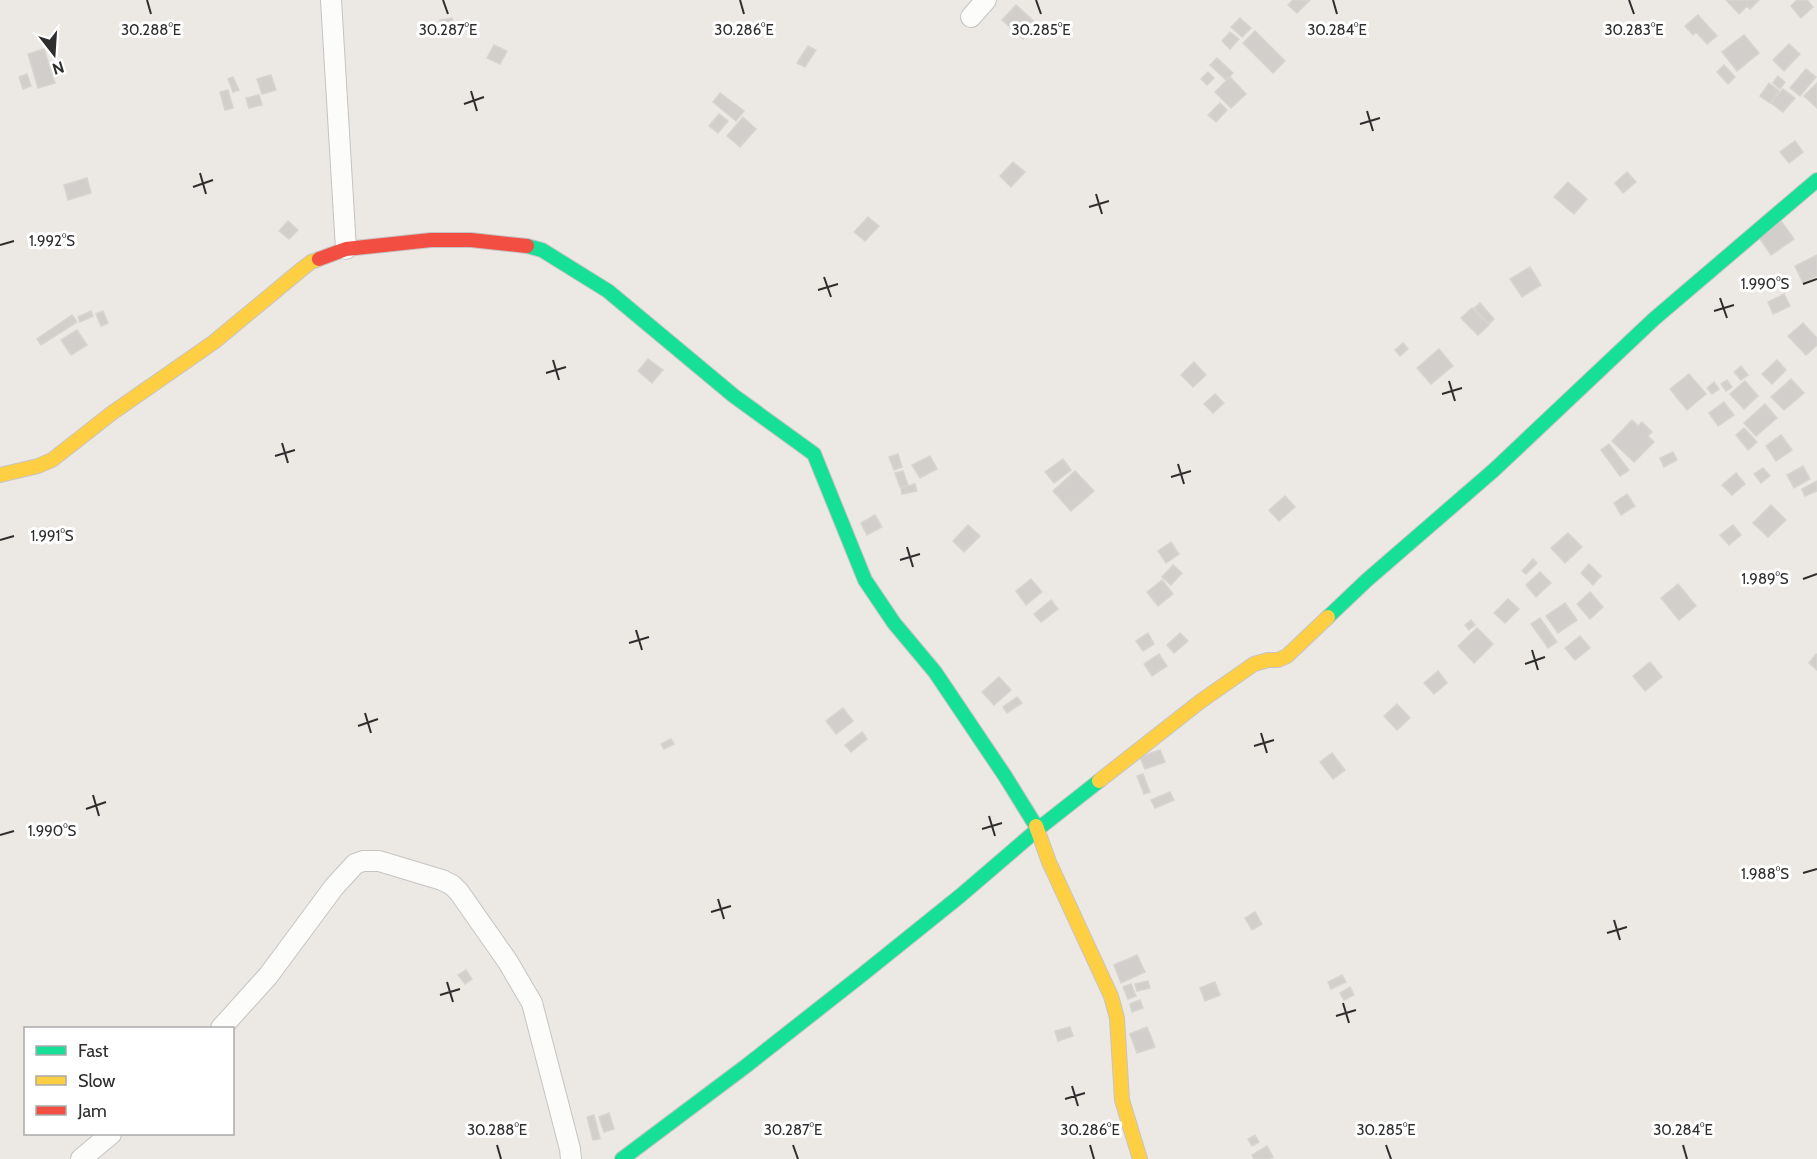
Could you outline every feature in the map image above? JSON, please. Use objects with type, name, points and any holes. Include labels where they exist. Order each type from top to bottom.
[{"type":"street","points":[[332,0],[346,249]]},
{"type":"street","points":[[971,17],[986,0]]},
{"type":"street","points":[[622,1159],[863,974],[960,896],[1038,829],[1201,700],[1254,664],[1287,656],[1367,580],[1494,470],[1654,319],[1817,180]]},
{"type":"street","points":[[0,476],[52,460],[112,414],[214,342],[311,262],[346,249],[431,240],[471,240],[528,246],[542,250],[608,291],[734,396],[809,449],[817,459],[839,520],[869,588],[894,623],[935,672],[1038,829],[1048,862],[1111,996],[1117,1018],[1122,1100],[1140,1159]]},
{"type":"street","points":[[223,1027],[268,976],[334,887],[355,864],[363,861],[379,861],[442,880],[459,892],[508,962],[529,997],[571,1159]]},
{"type":"street","points":[[81,1159],[110,1135]]},
{"type":"building","points":[[1293,0],[1310,0],[1297,13],[1288,5]]},
{"type":"building","points":[[1726,0],[1759,0],[1750,9],[1747,6],[1739,14]]},
{"type":"building","points":[[1797,0],[1807,0],[1813,7],[1801,18],[1791,6]]},
{"type":"building","points":[[1016,5],[1037,24],[1023,39],[1002,20]]},
{"type":"building","points":[[1698,15],[1717,36],[1707,44],[1696,32],[1693,35],[1685,26]]},
{"type":"building","points":[[452,18],[454,25],[442,28],[440,20]]},
{"type":"building","points":[[1240,18],[1251,28],[1242,37],[1231,27]]},
{"type":"building","points":[[1255,31],[1285,61],[1273,73],[1243,43]]},
{"type":"building","points":[[1230,32],[1239,39],[1230,49],[1222,41]]},
{"type":"building","points":[[1744,35],[1759,53],[1737,71],[1722,52]]},
{"type":"building","points":[[1789,44],[1800,54],[1784,71],[1773,60]]},
{"type":"building","points":[[494,45],[507,51],[500,64],[487,58]]},
{"type":"building","points":[[808,46],[816,50],[805,67],[797,63]]},
{"type":"building","points":[[44,49],[55,83],[38,88],[28,54]]},
{"type":"building","points":[[1217,58],[1233,73],[1226,80],[1210,65]]},
{"type":"building","points":[[1724,65],[1735,77],[1728,84],[1717,72]]},
{"type":"building","points":[[1806,69],[1816,77],[1800,96],[1790,88]]},
{"type":"building","points":[[1208,72],[1214,78],[1207,85],[1201,79]]},
{"type":"building","points":[[27,74],[31,86],[23,89],[19,77]]},
{"type":"building","points":[[271,75],[276,90],[262,94],[257,79]]},
{"type":"building","points":[[1778,76],[1785,82],[1780,89],[1773,83]]},
{"type":"building","points":[[233,77],[239,90],[233,92],[228,79]]},
{"type":"building","points":[[1230,77],[1246,94],[1231,108],[1215,92]]},
{"type":"building","points":[[1769,83],[1779,91],[1770,103],[1760,96]]},
{"type":"building","points":[[1817,83],[1817,108],[1804,96]]},
{"type":"building","points":[[1783,89],[1795,98],[1783,112],[1771,103]]},
{"type":"building","points":[[228,90],[233,108],[225,110],[220,92]]},
{"type":"building","points":[[720,93],[744,111],[736,121],[713,102]]},
{"type":"building","points":[[259,95],[262,105],[249,108],[246,98]]},
{"type":"building","points":[[1220,103],[1227,110],[1216,122],[1208,115]]},
{"type":"building","points":[[719,114],[728,121],[718,133],[709,126]]},
{"type":"building","points":[[743,117],[756,129],[740,147],[727,136]]},
{"type":"building","points":[[1795,141],[1803,152],[1789,163],[1780,152]]},
{"type":"building","points":[[1013,162],[1025,172],[1011,187],[1000,176]]},
{"type":"building","points":[[1627,172],[1636,182],[1623,193],[1615,183]]},
{"type":"building","points":[[87,178],[91,193],[68,200],[64,185]]},
{"type":"building","points":[[1568,182],[1587,199],[1574,214],[1554,197]]},
{"type":"building","points":[[868,217],[879,226],[865,241],[854,232]]},
{"type":"building","points":[[288,221],[298,230],[289,239],[279,231]]},
{"type":"building","points":[[1781,221],[1794,239],[1771,255],[1758,236]]},
{"type":"building","points":[[1817,255],[1817,276],[1803,283],[1795,266]]},
{"type":"building","points":[[1530,267],[1541,285],[1522,297],[1510,279]]},
{"type":"building","points":[[1784,294],[1790,306],[1773,314],[1768,302]]},
{"type":"building","points":[[1480,303],[1494,319],[1489,324],[1474,308]]},
{"type":"building","points":[[1472,308],[1489,325],[1478,335],[1461,318]]},
{"type":"building","points":[[91,311],[93,316],[80,322],[78,317]]},
{"type":"building","points":[[103,311],[108,323],[101,326],[96,314]]},
{"type":"building","points":[[72,315],[77,322],[41,345],[37,339]]},
{"type":"building","points":[[1803,323],[1817,338],[1817,345],[1806,355],[1788,336]]},
{"type":"building","points":[[77,330],[87,345],[71,355],[61,340]]},
{"type":"building","points":[[1403,343],[1408,349],[1400,356],[1395,350]]},
{"type":"building","points":[[1439,349],[1453,366],[1431,384],[1417,368]]},
{"type":"building","points":[[648,359],[663,370],[652,383],[638,371]]},
{"type":"building","points":[[1777,360],[1786,370],[1772,384],[1762,374]]},
{"type":"building","points":[[1194,362],[1206,375],[1193,387],[1181,375]]},
{"type":"building","points":[[1741,366],[1748,375],[1741,380],[1734,372]]},
{"type":"building","points":[[1689,374],[1706,394],[1687,410],[1670,389]]},
{"type":"building","points":[[1791,379],[1804,393],[1784,410],[1771,397]]},
{"type":"building","points":[[1727,380],[1732,387],[1726,391],[1721,384]]},
{"type":"building","points":[[1745,381],[1758,396],[1744,409],[1730,394]]},
{"type":"building","points":[[1714,382],[1719,389],[1712,394],[1707,388]]},
{"type":"building","points":[[1215,394],[1224,403],[1213,413],[1204,404]]},
{"type":"building","points":[[1724,402],[1734,415],[1718,426],[1709,413]]},
{"type":"building","points":[[1765,404],[1777,418],[1756,436],[1744,423]]},
{"type":"building","points":[[1632,420],[1638,426],[1642,422],[1652,432],[1648,436],[1654,442],[1634,462],[1612,441]]},
{"type":"building","points":[[1744,428],[1757,442],[1748,450],[1736,435]]},
{"type":"building","points":[[1781,435],[1792,450],[1776,461],[1766,446]]},
{"type":"building","points":[[1609,444],[1629,470],[1620,476],[1601,450]]},
{"type":"building","points":[[1673,452],[1677,460],[1664,467],[1660,458]]},
{"type":"building","points":[[898,454],[902,467],[894,470],[889,457]]},
{"type":"building","points":[[930,456],[937,469],[920,478],[912,465]]},
{"type":"building","points":[[1063,459],[1071,470],[1054,483],[1045,472]]},
{"type":"building","points":[[1803,466],[1810,479],[1794,488],[1787,475]]},
{"type":"building","points":[[1763,468],[1770,476],[1761,483],[1754,474]]},
{"type":"building","points":[[903,471],[908,485],[900,487],[895,473]]},
{"type":"building","points":[[1075,471],[1094,491],[1071,511],[1053,491]]},
{"type":"building","points":[[1736,473],[1745,484],[1732,495],[1722,485]]},
{"type":"building","points":[[1817,481],[1817,491],[1805,496],[1802,489]]},
{"type":"building","points":[[915,484],[917,491],[902,494],[901,488]]},
{"type":"building","points":[[1627,494],[1635,506],[1621,515],[1614,503]]},
{"type":"building","points":[[1285,496],[1295,507],[1279,521],[1269,510]]},
{"type":"building","points":[[1771,505],[1786,520],[1768,537],[1753,523]]},
{"type":"building","points":[[875,515],[882,527],[867,535],[861,523]]},
{"type":"building","points":[[968,525],[980,536],[964,552],[953,541]]},
{"type":"building","points":[[1733,525],[1741,535],[1729,545],[1720,535]]},
{"type":"building","points":[[1568,533],[1582,547],[1565,563],[1551,548]]},
{"type":"building","points":[[1171,542],[1179,554],[1166,563],[1158,551]]},
{"type":"building","points":[[1533,559],[1537,563],[1526,574],[1522,571]]},
{"type":"building","points":[[1589,564],[1601,576],[1593,585],[1581,573]]},
{"type":"building","points":[[1173,565],[1182,573],[1171,585],[1162,577]]},
{"type":"building","points":[[1540,572],[1551,583],[1536,597],[1526,585]]},
{"type":"building","points":[[1031,579],[1042,592],[1026,605],[1016,591]]},
{"type":"building","points":[[1162,580],[1173,594],[1158,606],[1147,592]]},
{"type":"building","points":[[1678,584],[1696,606],[1679,620],[1661,598]]},
{"type":"building","points":[[1590,592],[1603,607],[1590,619],[1577,604]]},
{"type":"building","points":[[1508,599],[1519,609],[1505,623],[1494,613]]},
{"type":"building","points":[[1051,600],[1058,609],[1041,622],[1034,614]]},
{"type":"building","points":[[1565,603],[1577,620],[1558,633],[1546,616]]},
{"type":"building","points":[[1540,618],[1557,642],[1548,648],[1531,624]]},
{"type":"building","points":[[1471,620],[1475,625],[1469,630],[1465,625]]},
{"type":"building","points":[[1477,628],[1493,644],[1474,663],[1458,646]]},
{"type":"building","points":[[1148,633],[1154,644],[1143,651],[1136,641]]},
{"type":"building","points":[[1180,633],[1188,641],[1174,653],[1167,645]]},
{"type":"building","points":[[1580,636],[1590,648],[1575,660],[1565,648]]},
{"type":"building","points":[[1159,654],[1167,666],[1152,676],[1144,664]]},
{"type":"building","points":[[1817,655],[1817,670],[1809,663]]},
{"type":"building","points":[[1650,662],[1662,677],[1645,691],[1633,676]]},
{"type":"building","points":[[1438,671],[1447,683],[1434,694],[1424,683]]},
{"type":"building","points":[[999,677],[1011,690],[994,705],[982,692]]},
{"type":"building","points":[[1017,697],[1022,703],[1007,713],[1003,707]]},
{"type":"building","points":[[1397,704],[1410,718],[1397,730],[1384,716]]},
{"type":"building","points":[[843,708],[853,721],[836,734],[826,721]]},
{"type":"building","points":[[862,732],[867,739],[851,752],[845,745]]},
{"type":"building","points":[[671,739],[674,744],[664,749],[661,744]]},
{"type":"building","points":[[1160,750],[1165,762],[1145,769],[1140,757]]},
{"type":"building","points":[[1332,753],[1345,770],[1333,779],[1320,762]]},
{"type":"building","points":[[1143,774],[1150,792],[1144,794],[1137,776]]},
{"type":"building","points":[[1170,792],[1174,800],[1155,808],[1151,800]]},
{"type":"building","points":[[1255,912],[1262,924],[1252,930],[1245,918]]},
{"type":"building","points":[[1137,955],[1145,972],[1121,983],[1114,965]]},
{"type":"building","points":[[466,970],[472,979],[465,984],[458,975]]},
{"type":"building","points":[[1342,975],[1346,982],[1331,989],[1328,982]]},
{"type":"building","points":[[1148,981],[1150,988],[1137,991],[1135,984]]},
{"type":"building","points":[[1215,982],[1220,995],[1205,1001],[1200,988]]},
{"type":"building","points":[[1131,984],[1136,996],[1128,999],[1123,987]]},
{"type":"building","points":[[1350,987],[1354,995],[1344,1000],[1340,993]]},
{"type":"building","points":[[1140,1000],[1143,1008],[1132,1012],[1130,1004]]},
{"type":"building","points":[[1070,1027],[1073,1036],[1058,1041],[1055,1031]]},
{"type":"building","points":[[1147,1027],[1155,1047],[1137,1053],[1130,1034]]},
{"type":"building","points":[[609,1113],[614,1129],[604,1132],[599,1117]]},
{"type":"building","points":[[594,1115],[600,1139],[593,1140],[587,1117]]},
{"type":"building","points":[[1255,1135],[1259,1142],[1252,1146],[1248,1139]]},
{"type":"building","points":[[1267,1146],[1273,1157],[1254,1159],[1252,1155]]},
{"type":"traffic: fast","points":[[1328,617],[1367,580],[1494,470],[1654,319],[1817,180]]},
{"type":"traffic: fast","points":[[527,246],[542,250],[608,291],[734,396],[814,454],[865,580],[894,623],[935,672],[1036,826]]},
{"type":"traffic: fast","points":[[622,1159],[863,974],[1099,781]]},
{"type":"traffic: slow","points":[[0,475],[38,466],[52,460],[112,413],[214,342],[302,269],[319,259]]},
{"type":"traffic: slow","points":[[1099,781],[1201,701],[1254,664],[1287,656],[1328,617]]},
{"type":"traffic: slow","points":[[1036,826],[1049,862],[1111,996],[1117,1018],[1122,1100],[1140,1159]]},
{"type":"traffic: jam","points":[[319,259],[346,249],[431,240],[471,240],[527,246]]}]
